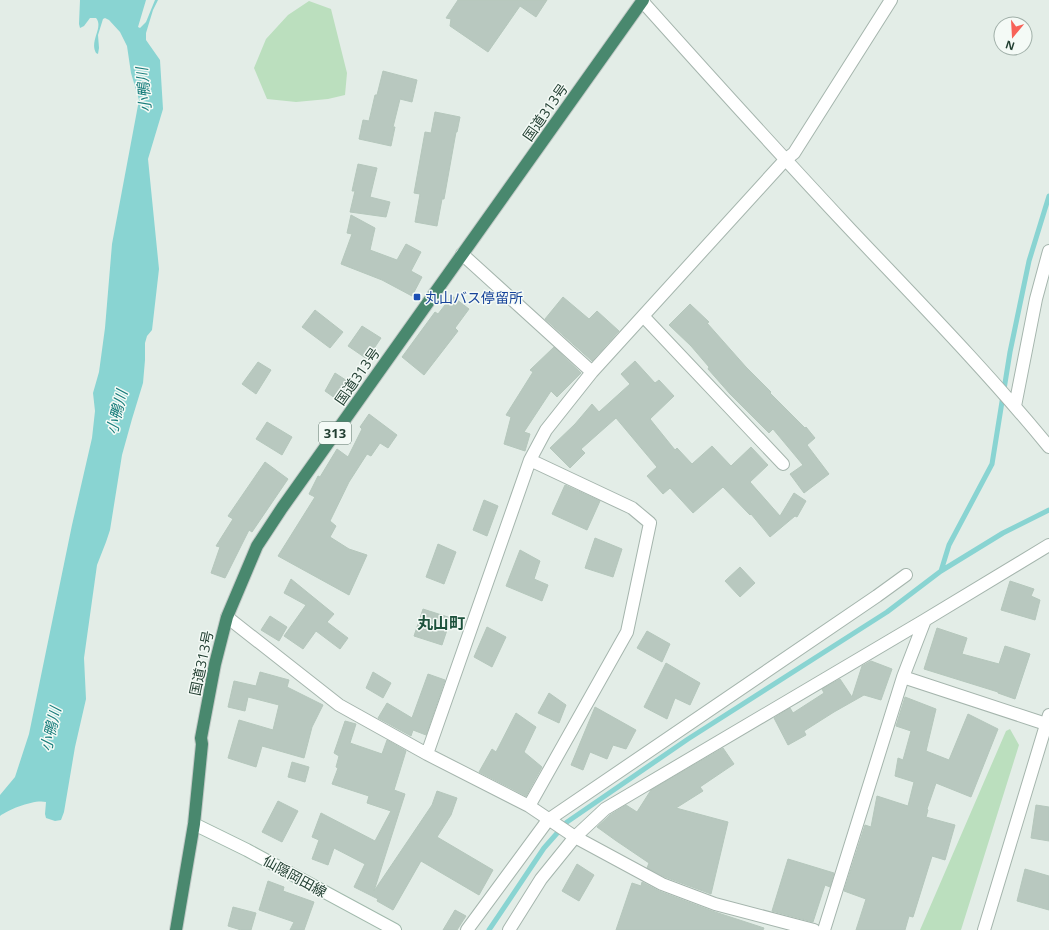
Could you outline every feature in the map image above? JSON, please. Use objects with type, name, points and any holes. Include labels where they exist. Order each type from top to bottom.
[{"type":"highway","name":"国道313号","points":[[176,930],[194,824],[202,744],[201,738],[214,664],[227,617],[257,546],[282,508],[642,1]]},
{"type":"street","points":[[427,754],[530,460],[546,430],[592,372],[794,153],[891,0]]},
{"type":"street","points":[[642,1],[786,160],[982,369],[1012,402],[1049,448]]},
{"type":"street","points":[[1012,402],[1036,299],[1049,251]]},
{"type":"street","points":[[462,254],[592,372]]},
{"type":"street","points":[[643,316],[783,464]]},
{"type":"street","points":[[529,806],[627,632],[650,523],[632,508],[530,460]]},
{"type":"street","points":[[509,930],[541,879],[575,837],[605,809],[1049,545]]},
{"type":"street","points":[[467,930],[548,820],[871,601],[906,575]]},
{"type":"street","points":[[227,617],[339,705],[427,754],[529,806],[575,837],[662,884],[715,904],[814,930]]},
{"type":"street","points":[[824,930],[903,677],[925,620]]},
{"type":"street","points":[[903,677],[1048,720],[984,930]]},
{"type":"street","name":"仙隠岡田線","points":[[194,824],[247,850],[395,930]]},
{"type":"green space","points":[[309,1],[331,9],[347,73],[345,95],[328,99],[296,102],[267,99],[254,68],[266,39],[288,15]]},
{"type":"green space","points":[[1010,729],[1019,745],[961,930],[920,930],[1006,731]]},
{"type":"water","name":"小鴨川","points":[[80,0],[146,0],[138,27],[140,28],[146,22],[155,0],[158,0],[153,10],[146,33],[146,40],[160,60],[163,109],[148,159],[159,269],[152,330],[147,336],[145,343],[143,383],[122,455],[110,530],[97,565],[84,658],[86,699],[75,747],[64,812],[61,820],[55,821],[46,818],[46,802],[41,801],[22,805],[9,810],[0,816],[0,795],[15,777],[29,734],[72,525],[92,438],[95,411],[93,393],[99,372],[105,328],[112,244],[139,100],[131,73],[127,46],[120,32],[109,20],[105,18],[103,19],[98,35],[98,54],[96,53],[94,44],[98,30],[98,22],[96,18],[90,18],[84,26],[80,28]]},
{"type":"building","points":[[458,0],[547,0],[536,17],[520,6],[488,52],[450,26],[451,19],[446,18]]},
{"type":"building","points":[[383,71],[417,80],[412,102],[400,99],[393,127],[395,127],[391,146],[359,139],[363,120],[369,121],[375,95],[377,95]]},
{"type":"building","points":[[435,112],[460,117],[444,199],[442,199],[437,226],[415,222],[420,194],[414,193],[425,132],[431,133]]},
{"type":"building","points":[[358,164],[377,168],[370,197],[390,202],[386,217],[350,212],[355,191],[352,191]]},
{"type":"building","points":[[351,215],[375,228],[370,250],[397,260],[406,244],[421,252],[411,271],[422,277],[412,296],[382,280],[341,264],[352,234],[347,233]]},
{"type":"building","points":[[452,296],[469,309],[455,328],[458,331],[424,375],[402,357],[435,312],[438,314]]},
{"type":"building","points":[[563,297],[589,319],[597,311],[619,331],[592,361],[545,319]]},
{"type":"building","points":[[690,304],[709,322],[707,323],[746,367],[771,392],[770,393],[805,428],[806,427],[815,438],[807,445],[829,474],[804,493],[790,474],[803,465],[773,429],[769,433],[730,394],[708,369],[709,367],[691,346],[669,325]]},
{"type":"building","points":[[315,310],[343,332],[330,348],[302,327]]},
{"type":"building","points":[[362,326],[381,338],[367,359],[348,346]]},
{"type":"building","points":[[554,347],[581,373],[557,397],[551,391],[524,432],[530,434],[525,451],[504,444],[511,417],[506,415],[533,372],[530,370]]},
{"type":"building","points":[[635,361],[655,383],[659,380],[674,396],[650,419],[675,450],[677,448],[692,464],[712,446],[731,466],[751,447],[768,465],[750,482],[780,516],[794,493],[806,501],[797,517],[795,516],[770,537],[751,514],[750,515],[723,487],[693,513],[670,488],[663,494],[647,476],[657,467],[616,418],[581,449],[585,453],[570,468],[550,448],[575,424],[592,404],[599,412],[630,384],[621,374]]},
{"type":"building","points":[[258,362],[271,370],[256,394],[242,384]]},
{"type":"building","points":[[335,373],[355,386],[342,403],[325,391]]},
{"type":"building","points":[[369,414],[397,435],[388,448],[380,443],[371,456],[367,454],[349,482],[330,521],[336,526],[330,537],[349,549],[367,555],[349,595],[278,556],[315,497],[309,494],[318,476],[320,477],[337,449],[348,457],[362,429],[360,427]]},
{"type":"building","points":[[267,422],[292,437],[282,455],[256,439]]},
{"type":"building","points":[[265,462],[288,479],[252,532],[249,530],[225,578],[211,573],[220,547],[216,546],[233,519],[228,516]]},
{"type":"building","points":[[565,485],[600,501],[587,530],[552,514]]},
{"type":"building","points":[[484,500],[498,506],[487,536],[473,530]]},
{"type":"building","points":[[595,538],[622,549],[613,577],[585,568]]},
{"type":"building","points":[[438,544],[456,552],[444,584],[426,577]]},
{"type":"building","points":[[520,550],[540,561],[534,579],[548,585],[542,601],[506,586]]},
{"type":"building","points":[[740,567],[755,583],[740,597],[725,581]]},
{"type":"building","points":[[291,579],[334,614],[327,622],[348,638],[340,649],[316,631],[303,649],[284,636],[306,605],[284,593]]},
{"type":"building","points":[[1010,581],[1034,589],[1031,596],[1040,600],[1035,620],[1001,610]]},
{"type":"building","points":[[423,609],[451,618],[442,645],[414,636]]},
{"type":"building","points":[[270,616],[287,627],[279,641],[261,630]]},
{"type":"building","points":[[487,627],[506,637],[492,667],[474,657]]},
{"type":"building","points":[[937,628],[967,638],[962,654],[999,664],[1005,646],[1030,654],[1015,699],[998,692],[924,669]]},
{"type":"building","points":[[647,631],[670,644],[662,662],[637,648]]},
{"type":"building","points":[[871,661],[892,669],[881,700],[864,695],[804,731],[806,735],[788,745],[774,718],[790,708],[793,713],[824,693],[822,689],[840,679],[852,697],[862,666]]},
{"type":"building","points":[[666,663],[700,683],[690,705],[675,698],[667,719],[644,707]]},
{"type":"building","points":[[260,672],[289,680],[287,687],[323,705],[312,727],[304,758],[262,746],[256,767],[228,758],[239,720],[273,730],[279,705],[248,697],[245,711],[228,707],[234,681],[256,686]]},
{"type":"building","points":[[373,672],[391,683],[383,698],[366,688]]},
{"type":"building","points":[[428,674],[445,680],[426,735],[413,730],[411,736],[378,718],[387,703],[412,718]]},
{"type":"building","points":[[549,693],[566,705],[559,723],[538,713]]},
{"type":"building","points":[[905,697],[936,709],[926,751],[949,760],[968,714],[998,729],[971,797],[936,783],[927,809],[926,817],[955,825],[945,860],[932,856],[913,917],[909,916],[905,930],[856,930],[866,899],[844,891],[865,825],[871,827],[877,796],[908,806],[914,782],[895,776],[898,758],[903,760],[911,731],[896,726]]},
{"type":"building","points":[[595,707],[636,730],[626,749],[613,745],[607,759],[590,752],[583,770],[571,765]]},
{"type":"building","points":[[516,713],[536,727],[524,752],[542,767],[526,796],[479,772],[492,749],[496,752]]},
{"type":"building","points":[[345,721],[356,724],[350,743],[382,754],[387,740],[406,751],[394,790],[405,794],[374,891],[432,805],[437,791],[457,798],[451,815],[437,837],[493,870],[479,895],[421,861],[393,910],[377,901],[378,899],[354,887],[365,864],[334,848],[328,865],[312,859],[319,840],[312,837],[321,813],[375,841],[391,811],[367,803],[369,796],[332,784],[338,768],[336,767],[339,756],[334,753]]},
{"type":"building","points":[[723,748],[734,764],[700,787],[703,791],[676,808],[728,822],[711,894],[665,877],[647,868],[649,863],[597,827],[610,815],[626,805],[637,812],[651,790]]},
{"type":"building","points":[[292,762],[309,767],[305,782],[288,777]]},
{"type":"building","points":[[278,801],[298,811],[282,842],[262,832]]},
{"type":"building","points":[[1036,805],[1049,807],[1049,841],[1031,838]]},
{"type":"building","points":[[788,859],[834,873],[830,887],[825,885],[813,922],[772,911]]},
{"type":"building","points":[[577,864],[594,875],[579,901],[562,891]]},
{"type":"building","points":[[1025,869],[1049,876],[1049,910],[1017,901]]},
{"type":"building","points":[[268,881],[284,887],[283,891],[314,902],[304,930],[290,930],[294,922],[259,910]]},
{"type":"building","points":[[642,882],[659,891],[712,911],[764,928],[763,930],[616,930],[632,883],[641,886]]},
{"type":"building","points":[[233,907],[256,913],[251,930],[241,930],[228,926]]},
{"type":"building","points":[[455,910],[466,916],[457,930],[443,930]]},
{"type":"waterway","points":[[941,571],[949,545],[992,464],[1010,352],[1029,261],[1049,196]]},
{"type":"waterway","points":[[489,930],[544,848],[567,822],[688,739],[887,612],[941,571],[1003,533],[1049,510]]},
{"type":"place","name":"丸山バス停留所","points":[[417,297]]},
{"type":"district","name":"丸山町","points":[[441,623]]}]
